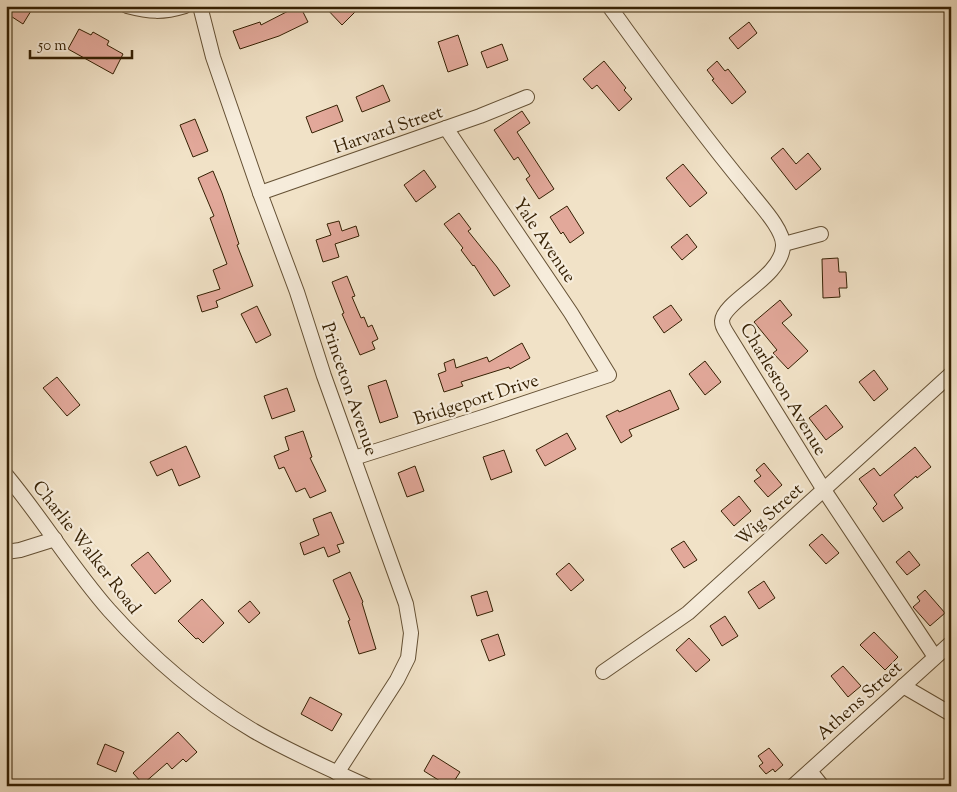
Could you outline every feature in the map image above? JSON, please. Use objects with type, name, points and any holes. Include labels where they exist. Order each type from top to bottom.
[{"type":"street","points":[[128,6],[149,12],[174,10],[185,6]]},
{"type":"street","name":"Princeton Avenue","points":[[200,6],[213,57],[406,604],[411,633],[408,658],[397,680],[337,773]]},
{"type":"street","points":[[609,6],[706,139],[765,211],[780,233],[784,244],[821,234]]},
{"type":"street","name":"Harvard Street","points":[[260,193],[480,116],[527,97]]},
{"type":"street","name":"Yale Avenue","points":[[446,128],[571,313],[609,375]]},
{"type":"street","name":"Charleston Avenue","points":[[784,244],[782,254],[768,274],[725,312],[722,322],[726,332],[824,490],[935,656]]},
{"type":"street","name":"Wig Street","points":[[603,672],[688,612],[951,374]]},
{"type":"street","name":"Bridgeport Drive","points":[[354,458],[609,375]]},
{"type":"street","name":"Charlie Walker Road","points":[[6,474],[109,610],[151,653],[187,684],[255,732],[366,786]]},
{"type":"street","points":[[6,552],[20,550],[55,539]]},
{"type":"street","name":"Athens Street","points":[[794,786],[951,643]]},
{"type":"street","points":[[903,686],[951,714]]},
{"type":"street","points":[[810,771],[822,786]]},
{"type":"building","points":[[6,6],[34,6],[23,24],[6,13]]},
{"type":"building","points":[[300,6],[308,22],[279,36],[240,49],[233,31],[260,22],[261,25]]},
{"type":"building","points":[[324,6],[361,6],[342,25]]},
{"type":"building","points":[[749,22],[757,33],[738,49],[729,38]]},
{"type":"building","points":[[79,29],[91,35],[93,32],[109,41],[107,45],[123,54],[113,74],[68,49]]},
{"type":"building","points":[[458,35],[468,65],[448,72],[438,42]]},
{"type":"building","points":[[502,44],[508,60],[487,68],[481,52]]},
{"type":"building","points":[[604,61],[626,88],[624,90],[632,99],[619,111],[597,85],[592,89],[583,79]]},
{"type":"building","points":[[717,61],[725,71],[728,69],[746,92],[732,104],[712,80],[714,79],[707,70]]},
{"type":"building","points":[[383,85],[390,101],[362,112],[356,97]]},
{"type":"building","points":[[337,105],[343,121],[312,133],[306,117]]},
{"type":"building","points":[[522,111],[530,123],[517,132],[554,189],[539,199],[526,179],[530,176],[518,157],[514,160],[494,130]]},
{"type":"building","points":[[195,119],[208,151],[193,157],[180,125]]},
{"type":"building","points":[[783,148],[796,164],[808,153],[821,169],[796,190],[771,158]]},
{"type":"building","points":[[683,164],[707,193],[690,207],[666,178]]},
{"type":"building","points":[[424,170],[436,187],[416,202],[404,185]]},
{"type":"building","points":[[213,171],[239,244],[237,245],[253,286],[216,301],[218,307],[202,312],[197,296],[220,289],[213,270],[227,264],[210,218],[214,216],[198,178]]},
{"type":"building","points":[[567,206],[584,233],[570,243],[563,232],[561,234],[550,217]]},
{"type":"building","points":[[459,213],[471,229],[468,231],[510,286],[494,296],[474,265],[461,250],[463,248],[444,224]]},
{"type":"building","points":[[339,221],[342,231],[356,226],[359,236],[335,244],[339,257],[323,262],[316,240],[331,235],[327,224]]},
{"type":"building","points":[[687,234],[697,247],[682,260],[671,247]]},
{"type":"building","points":[[838,258],[839,272],[846,272],[847,288],[839,288],[840,297],[823,298],[822,259]]},
{"type":"building","points":[[347,276],[355,296],[352,297],[361,318],[364,317],[368,327],[372,325],[378,339],[372,342],[375,349],[360,355],[342,314],[344,313],[332,282]]},
{"type":"building","points":[[780,300],[792,315],[782,323],[808,351],[788,369],[773,353],[777,350],[754,322]]},
{"type":"building","points":[[671,305],[682,320],[664,333],[653,317]]},
{"type":"building","points":[[257,306],[271,335],[256,343],[241,314]]},
{"type":"building","points":[[522,343],[530,358],[510,369],[509,367],[461,382],[463,386],[444,392],[438,374],[446,371],[444,363],[454,359],[456,368],[487,357],[489,362]]},
{"type":"building","points":[[705,361],[721,382],[705,395],[689,374]]},
{"type":"building","points":[[874,370],[888,389],[874,401],[859,382]]},
{"type":"building","points":[[57,377],[80,405],[67,416],[43,388]]},
{"type":"building","points":[[386,380],[398,417],[380,423],[368,386]]},
{"type":"building","points":[[287,388],[295,411],[272,419],[264,396]]},
{"type":"building","points":[[670,390],[679,409],[629,430],[632,436],[621,443],[606,416]]},
{"type":"building","points":[[826,405],[843,427],[826,440],[809,418]]},
{"type":"building","points":[[303,431],[312,457],[310,458],[326,491],[310,498],[305,488],[296,492],[284,467],[279,469],[274,456],[289,450],[285,437]]},
{"type":"building","points":[[567,433],[576,449],[545,466],[536,450]]},
{"type":"building","points":[[186,446],[200,477],[179,486],[172,469],[157,476],[150,462]]},
{"type":"building","points":[[915,447],[931,467],[917,478],[916,476],[894,495],[903,508],[883,522],[873,508],[877,504],[859,479],[874,468],[880,476]]},
{"type":"building","points":[[504,450],[512,472],[491,480],[483,457]]},
{"type":"building","points":[[764,463],[782,485],[768,497],[754,481],[761,476],[756,470]]},
{"type":"building","points":[[415,466],[424,491],[407,497],[398,473]]},
{"type":"building","points":[[739,496],[751,511],[734,526],[721,511]]},
{"type":"building","points":[[331,512],[344,543],[337,545],[340,552],[328,557],[324,547],[304,555],[300,543],[319,535],[313,519]]},
{"type":"building","points":[[822,534],[839,553],[826,564],[809,545]]},
{"type":"building","points":[[684,541],[697,560],[684,568],[671,549]]},
{"type":"building","points":[[909,551],[920,565],[907,575],[896,562]]},
{"type":"building","points":[[148,552],[171,581],[155,594],[131,565]]},
{"type":"building","points":[[569,563],[584,580],[571,591],[556,574]]},
{"type":"building","points":[[350,572],[363,602],[376,649],[359,654],[348,621],[350,620],[333,580]]},
{"type":"building","points":[[764,581],[775,598],[759,609],[748,592]]},
{"type":"building","points":[[925,590],[945,613],[930,626],[913,607],[920,601],[917,597]]},
{"type":"building","points":[[487,591],[493,611],[477,616],[471,596]]},
{"type":"building","points":[[202,599],[224,623],[203,643],[198,638],[196,639],[178,621]]},
{"type":"building","points":[[250,601],[260,613],[249,623],[238,611]]},
{"type":"building","points":[[725,616],[738,636],[722,646],[710,626]]},
{"type":"building","points":[[874,632],[898,657],[885,670],[860,645]]},
{"type":"building","points":[[498,634],[505,655],[489,661],[481,640]]},
{"type":"building","points":[[689,638],[710,660],[696,672],[676,650]]},
{"type":"building","points":[[843,666],[861,686],[848,697],[831,676]]},
{"type":"building","points":[[310,697],[342,714],[332,731],[301,714]]},
{"type":"building","points":[[178,732],[197,752],[186,762],[183,759],[172,769],[167,763],[143,784],[133,773]]},
{"type":"building","points":[[105,744],[124,752],[116,772],[97,764]]},
{"type":"building","points":[[769,748],[783,765],[775,772],[773,769],[766,774],[759,766],[763,763],[758,756]]},
{"type":"building","points":[[433,755],[460,772],[451,786],[424,771]]}]
